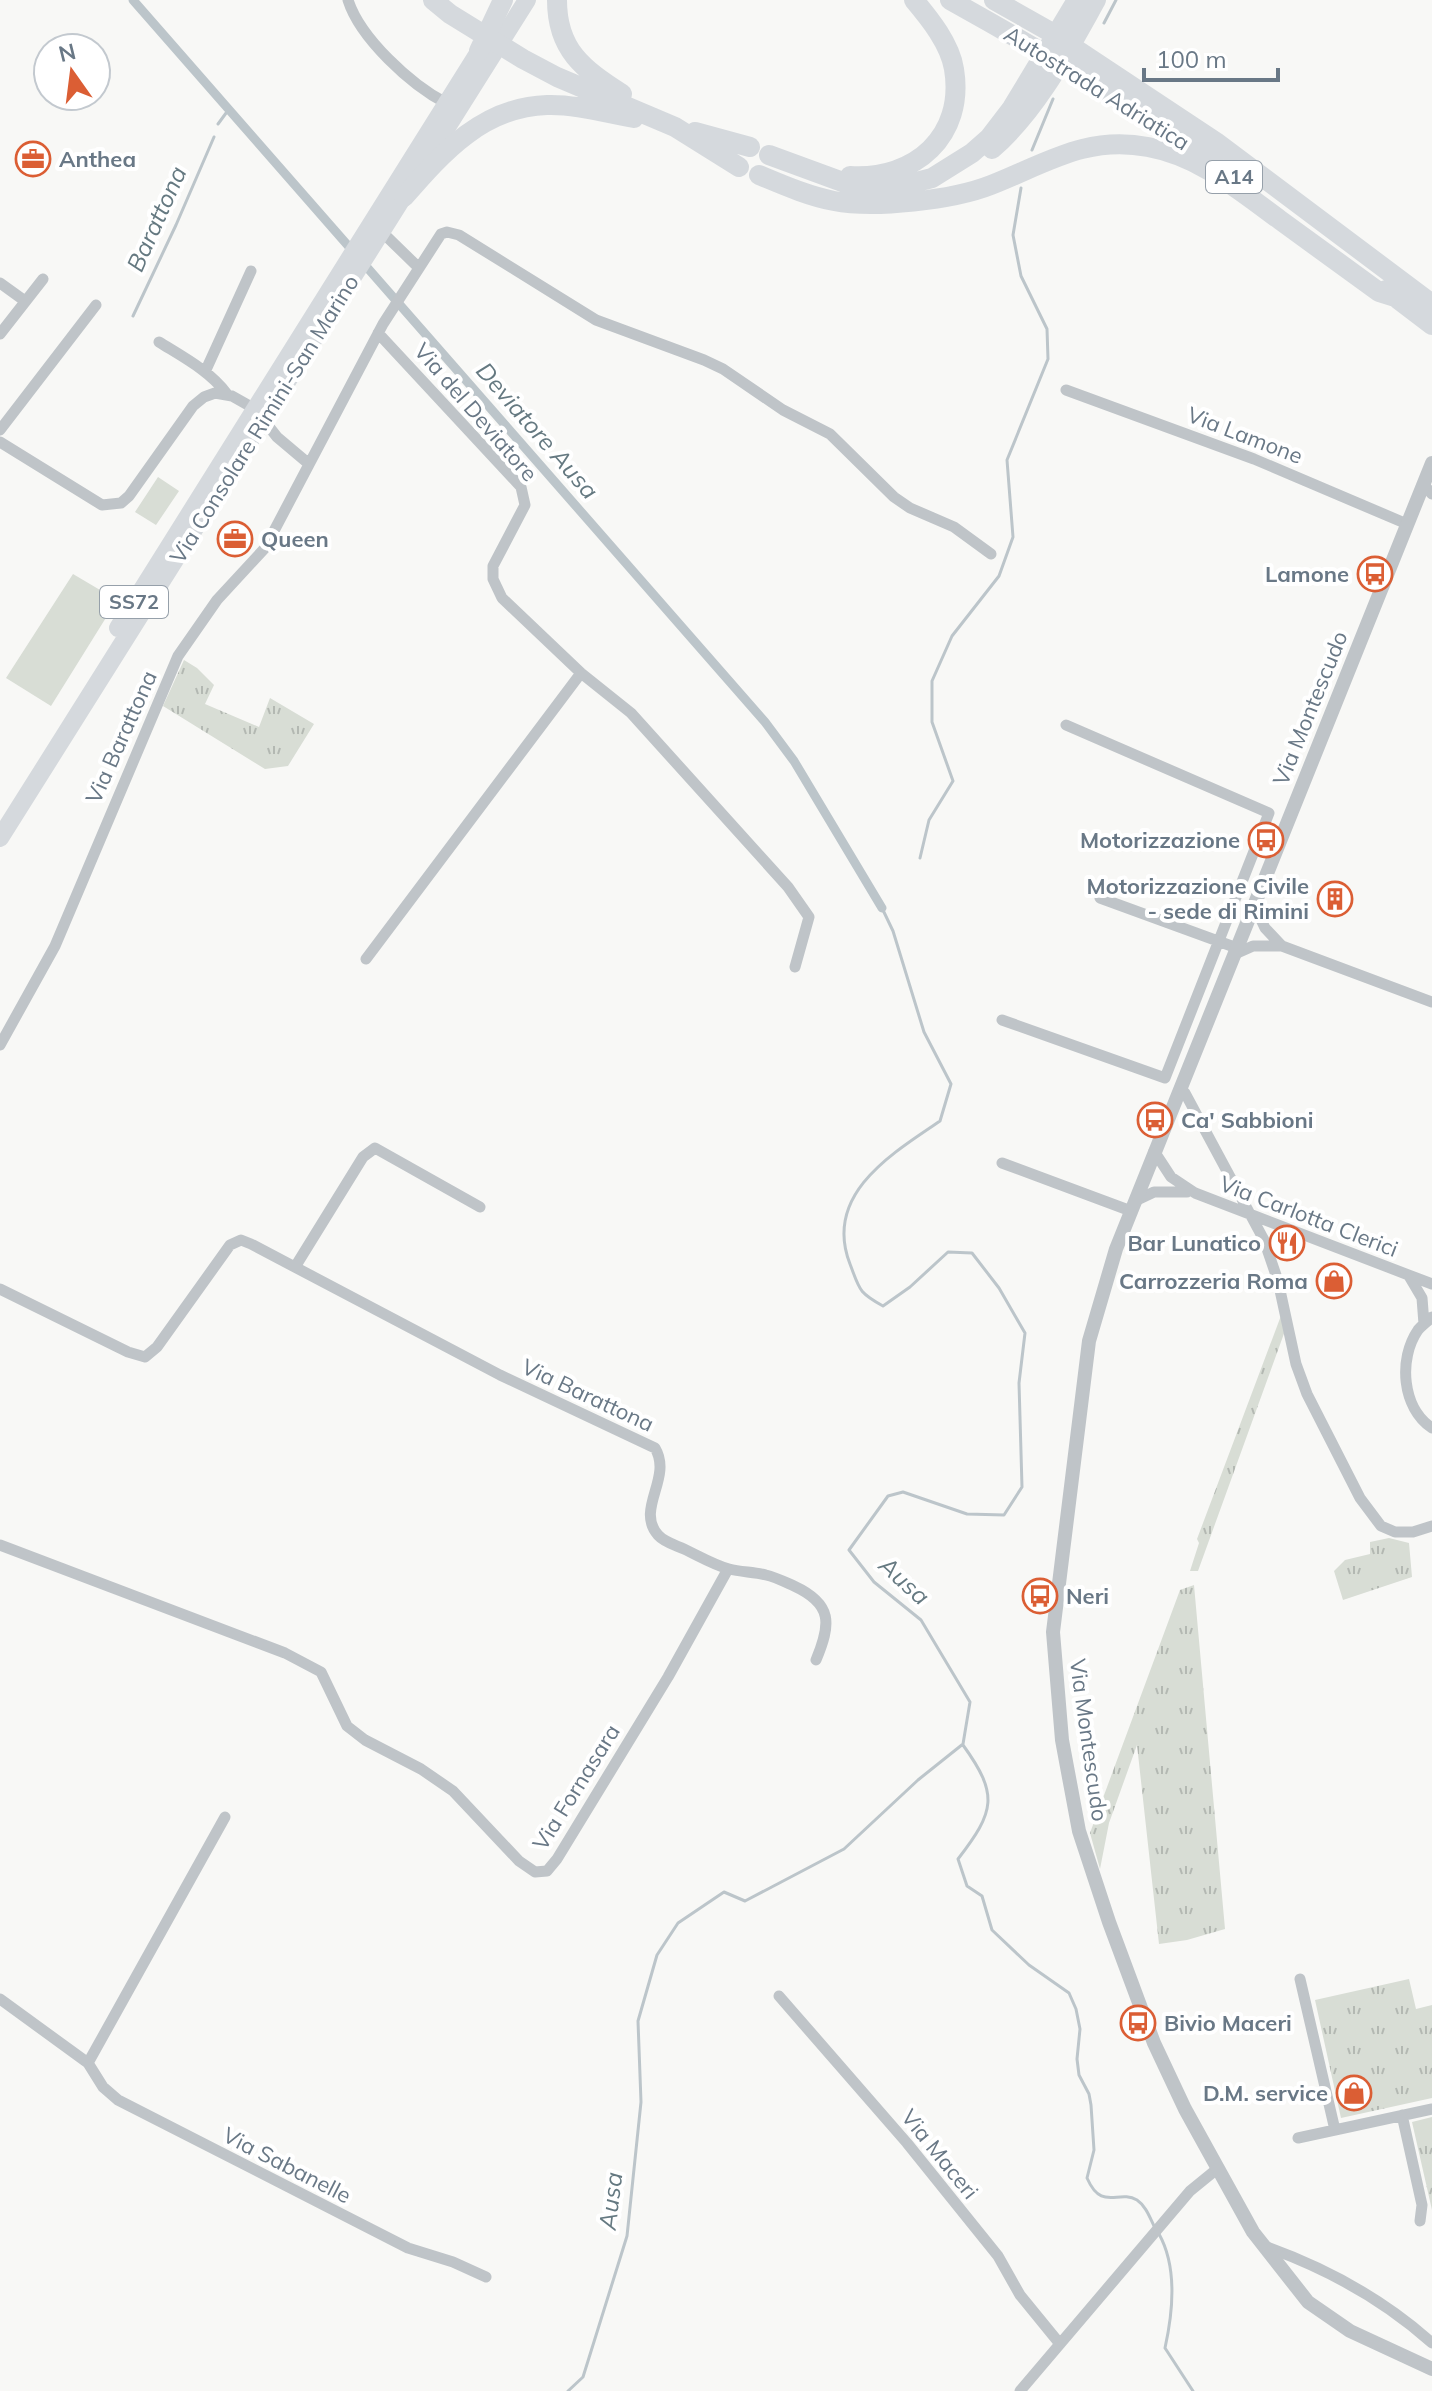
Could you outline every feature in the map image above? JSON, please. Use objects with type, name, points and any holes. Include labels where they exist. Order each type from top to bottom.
[{"type":"highway","points":[[433,0],[523,59],[557,77],[672,126]]},
{"type":"highway","points":[[479,51],[503,0]]},
{"type":"highway","points":[[557,0],[558,23],[563,38],[576,59],[590,73],[739,167]]},
{"type":"highway","points":[[807,170],[855,176],[902,168],[931,150],[946,130],[955,91],[954,68],[946,46],[914,0]]},
{"type":"highway","name":"Autostrada Adriatica","points":[[950,0],[1032,46],[1076,53],[1198,119],[1216,142],[1432,304]]},
{"type":"highway","name":"Autostrada Adriatica","points":[[994,0],[1048,25]]},
{"type":"highway","points":[[1016,0],[1048,25],[1076,53]]},
{"type":"highway","points":[[769,155],[859,188],[880,188],[932,178],[972,153],[989,138],[1012,108],[1077,0]]},
{"type":"highway","points":[[836,201],[930,185],[952,177],[980,159],[1014,130],[1096,0]]},
{"type":"highway","name":"Autostrada Adriatica","points":[[1076,53],[1159,124],[1432,325]]},
{"type":"highway","points":[[404,197],[441,155],[464,135],[511,110],[550,105],[672,126],[750,147]]},
{"type":"highway","points":[[759,175],[836,201],[915,201],[958,196],[1078,149],[1112,144],[1148,147],[1180,156],[1216,173],[1379,292],[1395,297]]},
{"type":"main road","name":"Via Consolare Rimini-San Marino","points":[[375,236],[446,103],[512,0]]},
{"type":"main road","name":"Via Consolare Rimini-San Marino","points":[[0,816],[345,278],[404,197],[527,0]]},
{"type":"main road","name":"Via Consolare Rimini-San Marino","points":[[0,838],[258,416]]},
{"type":"street","points":[[348,0],[354,17],[394,63],[420,87],[446,103]]},
{"type":"street","name":"Via Barattona","points":[[0,1045],[55,946],[178,656],[217,600],[265,548],[380,329],[441,234],[459,235],[596,320],[723,369],[783,410],[830,434],[894,497],[910,508],[954,527],[991,554]]},
{"type":"street","points":[[375,236],[416,273]]},
{"type":"street","points":[[205,372],[251,271]]},
{"type":"street","points":[[0,334],[43,279]]},
{"type":"street","points":[[0,283],[25,301]]},
{"type":"street","points":[[0,430],[96,305]]},
{"type":"street","name":"Via del Deviatore","points":[[380,329],[521,487],[525,505],[497,555],[493,579],[502,598],[581,673],[631,713],[794,895],[809,917],[795,967]]},
{"type":"street","points":[[159,342],[219,382],[227,394],[258,416],[309,464]]},
{"type":"street","name":"Via Lamone","points":[[1066,390],[1254,459],[1407,524]]},
{"type":"street","points":[[0,442],[102,505],[111,506],[129,496],[180,420],[193,406],[215,393],[227,394]]},
{"type":"street","name":"Via Montescudo","points":[[1432,463],[1428,490],[1407,524],[1116,1249],[1089,1341],[1053,1632],[1062,1740],[1079,1831],[1154,2043],[1217,2169],[1262,2245],[1300,2293],[1350,2331],[1432,2369]]},
{"type":"street","points":[[366,959],[581,673]]},
{"type":"street","name":"Via Montescudo","points":[[1002,1020],[1165,1078],[1269,813],[1066,725]]},
{"type":"street","points":[[1100,898],[1219,941],[1236,951],[1267,939]]},
{"type":"street","points":[[1254,905],[1267,939]]},
{"type":"street","points":[[1245,928],[1282,946],[1432,1002]]},
{"type":"street","points":[[1180,1089],[1185,1093],[1264,1240],[1278,1281],[1296,1364],[1307,1394],[1360,1498],[1381,1526],[1395,1532],[1413,1532],[1432,1526]]},
{"type":"street","points":[[295,1267],[363,1157],[375,1148],[480,1207]]},
{"type":"street","name":"Via Carlotta Clerici","points":[[1154,1151],[1176,1183],[1195,1193],[1432,1284]]},
{"type":"street","points":[[1002,1163],[1133,1206]]},
{"type":"street","points":[[1146,1173],[1168,1174]]},
{"type":"street","name":"Via Carlotta Clerici","points":[[1146,1173],[1169,1190]]},
{"type":"street","name":"Via Carlotta Clerici","points":[[1133,1206],[1154,1192],[1195,1193]]},
{"type":"street","name":"Via Barattona","points":[[0,1289],[128,1352],[145,1357],[157,1347],[230,1245],[241,1240],[500,1375],[655,1448],[661,1458],[661,1472],[650,1525],[660,1538],[728,1569],[770,1576],[814,1596],[823,1607],[827,1622],[825,1638],[816,1660]]},
{"type":"street","name":"Via Carlotta Clerici","points":[[1408,1275],[1422,1298],[1428,1320]]},
{"type":"street","points":[[1428,1320],[1418,1330],[1409,1351],[1405,1375],[1411,1402],[1423,1422],[1432,1428]]},
{"type":"street","name":"Via Fornasara","points":[[0,1545],[285,1653],[321,1672],[347,1726],[365,1740],[421,1769],[453,1791],[519,1861],[535,1872],[547,1871],[557,1859],[668,1677],[728,1569]]},
{"type":"street","points":[[88,2063],[225,1817]]},
{"type":"street","points":[[1300,1979],[1335,2130]]},
{"type":"street","name":"Via Maceri","points":[[779,1996],[998,2256],[1020,2295],[1060,2344]]},
{"type":"street","name":"Via Sabanelle","points":[[0,1999],[88,2063],[103,2087],[118,2100],[408,2248],[453,2262],[486,2277]]},
{"type":"street","points":[[1298,2138],[1432,2109]]},
{"type":"street","points":[[1402,2115],[1422,2205],[1420,2221]]},
{"type":"street","points":[[1020,2391],[1190,2191],[1217,2169]]},
{"type":"street","points":[[1262,2245],[1366,2293],[1392,2309],[1432,2343]]},
{"type":"green space","points":[[158,477],[179,491],[156,525],[135,512]]},
{"type":"green space","points":[[73,574],[117,600],[51,706],[6,678]]},
{"type":"green space","points":[[184,660],[214,685],[205,704],[259,727],[270,698],[314,724],[288,766],[265,769],[163,706]]},
{"type":"green space","points":[[1282,1313],[1286,1328],[1198,1571],[1190,1571],[1199,1543],[1197,1539]]},
{"type":"green space","points":[[1389,1538],[1409,1543],[1412,1577],[1343,1600],[1334,1571],[1345,1560],[1370,1554],[1370,1542]]},
{"type":"green space","points":[[1194,1585],[1225,1929],[1159,1944],[1137,1745],[1109,1823],[1100,1869],[1090,1833],[1180,1590]]},
{"type":"green space","points":[[1409,1979],[1416,2009],[1432,2005],[1432,2098],[1341,2118],[1315,2000]]},
{"type":"green space","points":[[1432,2117],[1432,2210],[1412,2122]]},
{"type":"waterway","name":"Deviatore Ausa","points":[[133,0],[765,722],[794,761],[882,908]]},
{"type":"waterway","points":[[1104,23],[1116,0]]},
{"type":"waterway","points":[[1032,150],[1053,99]]},
{"type":"waterway","name":"Barattona","points":[[218,124],[229,109]]},
{"type":"waterway","name":"Barattona","points":[[133,316],[214,137]]},
{"type":"waterway","points":[[920,858],[929,820],[953,781],[932,722],[932,681],[952,636],[999,576],[1013,537],[1007,460],[1048,359],[1047,329],[1021,276],[1013,235],[1021,188]]},
{"type":"waterway","name":"Ausa","points":[[568,2391],[583,2377],[627,2236],[641,2102],[638,2021],[657,1955],[678,1923],[724,1892],[745,1901],[844,1849],[918,1780],[963,1744],[970,1702],[921,1620],[874,1582],[849,1550],[888,1496],[903,1492],[967,1514],[1004,1515],[1022,1487],[1019,1383],[1025,1333],[999,1288],[972,1253],[948,1252],[910,1287],[883,1306],[861,1290],[850,1264],[844,1239],[846,1217],[854,1197],[866,1179],[883,1163],[940,1121],[951,1084],[924,1032],[893,931],[882,908]]},
{"type":"waterway","points":[[963,1745],[983,1777],[988,1803],[979,1828],[958,1859],[967,1886],[982,1896],[992,1930],[1029,1965],[1069,1993],[1080,2029],[1079,2075],[1091,2105],[1094,2150],[1087,2178],[1098,2194],[1104,2197],[1137,2200],[1155,2228]]},
{"type":"waterway","points":[[1159,2234],[1169,2261],[1172,2290],[1165,2348],[1193,2391]]},
{"type":"place","name":"Anthea","points":[[33,159]]},
{"type":"place","name":"Queen","points":[[235,539]]},
{"type":"place","name":"Lamone","points":[[1375,574]]},
{"type":"place","name":"Motorizzazione","points":[[1266,840]]},
{"type":"place","name":"Motorizzazione Civile - sede di Rimini","points":[[1335,899]]},
{"type":"place","name":"Ca' Sabbioni","points":[[1155,1120]]},
{"type":"place","name":"Bar Lunatico","points":[[1287,1243]]},
{"type":"place","name":"Carrozzeria Roma","points":[[1334,1281]]},
{"type":"place","name":"Neri","points":[[1040,1596]]},
{"type":"place","name":"Bivio Maceri","points":[[1138,2023]]},
{"type":"place","name":"D.M. service","points":[[1354,2093]]}]
